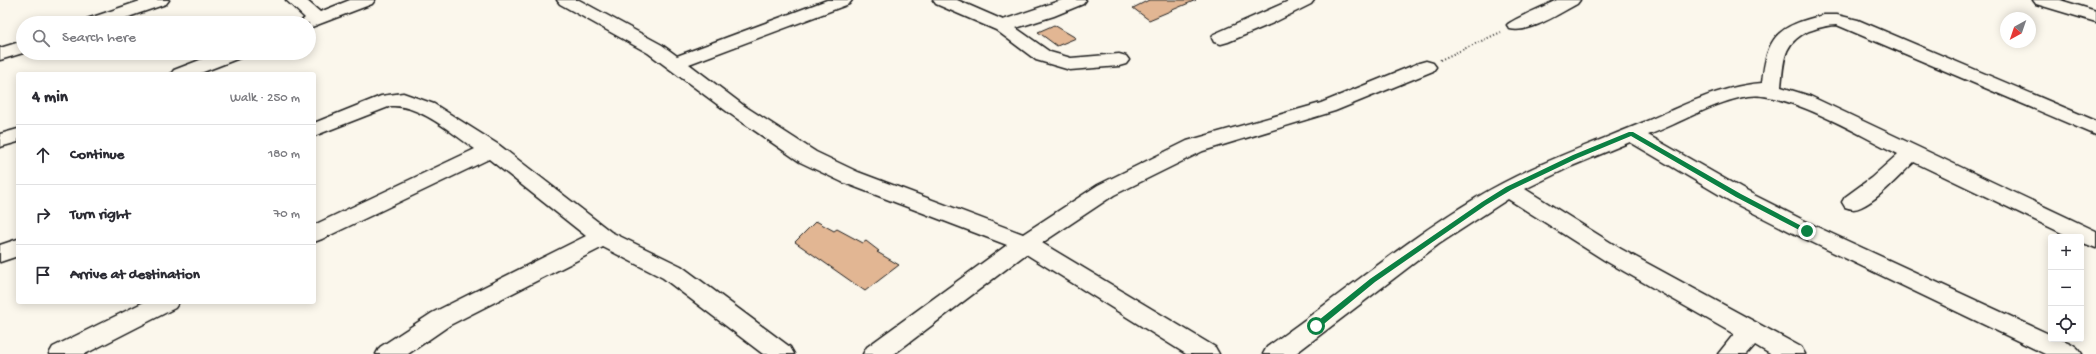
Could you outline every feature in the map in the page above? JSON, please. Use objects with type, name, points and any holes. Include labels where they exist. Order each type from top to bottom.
[{"type":"street","points":[[113,16],[160,0]]},
{"type":"street","points":[[295,0],[308,16]]},
{"type":"street","points":[[316,19],[366,0]]},
{"type":"street","points":[[566,0],[617,27],[675,62],[736,109],[808,157],[850,177],[1025,243],[1206,354]]},
{"type":"street","points":[[675,62],[843,0]]},
{"type":"street","points":[[942,0],[1002,26],[1043,56],[1070,64],[1119,60]]},
{"type":"street","points":[[1002,26],[1048,12],[1077,0]]},
{"type":"street","points":[[1221,38],[1267,19],[1304,0]]},
{"type":"street","points":[[1516,25],[1534,19],[1571,0]]},
{"type":"street","points":[[2042,0],[2096,17]]},
{"type":"street","points":[[1771,90],[1776,52],[1782,41],[1794,32],[1823,21],[1836,20],[1852,24],[2096,129]]},
{"type":"street","points":[[0,54],[16,48]]},
{"type":"street","points":[[186,72],[217,60]]},
{"type":"street","points":[[876,354],[1025,243],[1106,190],[1195,146],[1328,107],[1426,67]]},
{"type":"street","points":[[1276,354],[1316,326],[1373,281],[1457,220],[1509,189],[1575,157],[1631,134],[1707,103],[1753,89],[1771,90],[1803,100],[2096,240]]},
{"type":"street","points":[[316,129],[382,102],[403,99],[427,108],[491,150],[603,237],[672,272],[781,354]]},
{"type":"street","points":[[1631,134],[1738,196],[1807,231],[2069,354]]},
{"type":"street","points":[[0,142],[16,136]]},
{"type":"street","points":[[316,233],[491,150]]},
{"type":"street","points":[[1852,202],[1879,183],[1912,152]]},
{"type":"street","points":[[1509,189],[1560,222],[1792,354]]},
{"type":"street","points":[[389,354],[442,319],[486,294],[603,237]]},
{"type":"street","points":[[0,254],[16,248]]},
{"type":"street","points":[[62,354],[162,304]]},
{"type":"street","points":[[1731,354],[1752,332]]},
{"type":"path","points":[[1426,67],[1516,25]]},
{"type":"building","points":[[1149,0],[1196,0],[1149,20],[1133,8]]},
{"type":"building","points":[[1054,25],[1076,38],[1057,46],[1038,32]]},
{"type":"building","points":[[816,221],[834,231],[837,229],[863,243],[866,241],[879,251],[877,252],[899,265],[865,291],[795,242]]},
{"type":"route","points":[[1316,326],[1373,281],[1457,220],[1484,203],[1509,189],[1575,157],[1631,134],[1738,196],[1807,231]]}]
